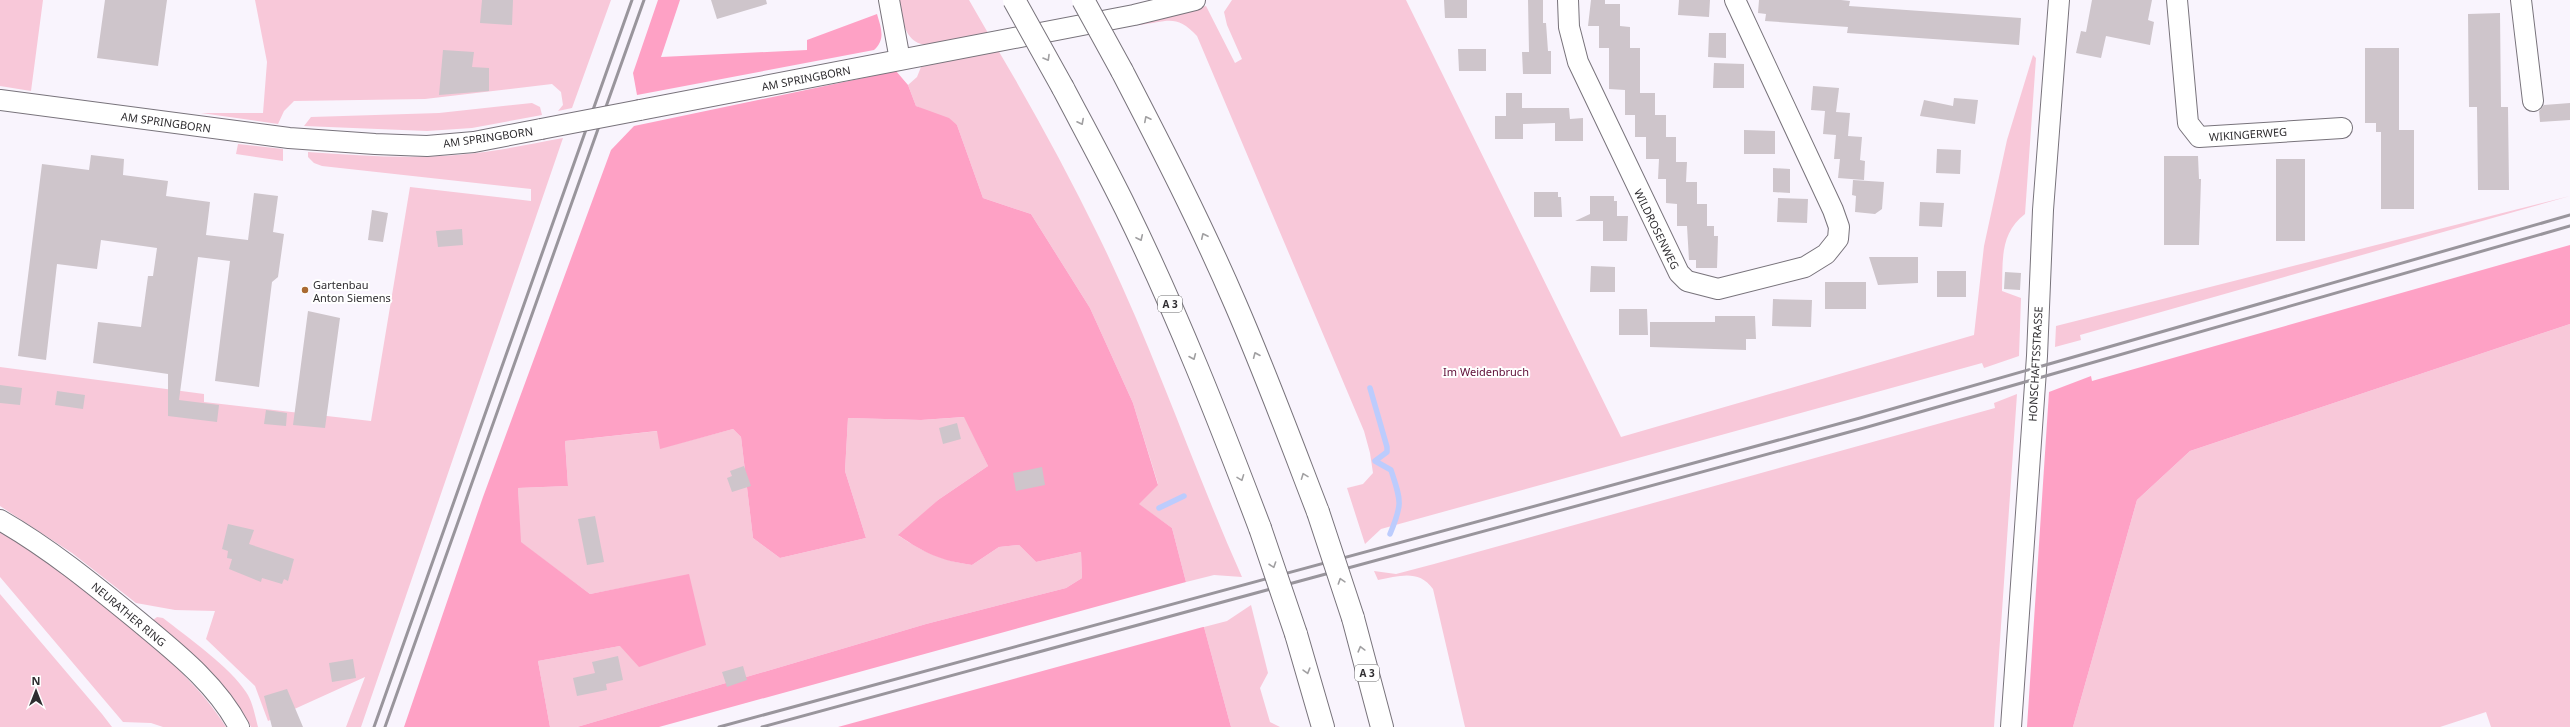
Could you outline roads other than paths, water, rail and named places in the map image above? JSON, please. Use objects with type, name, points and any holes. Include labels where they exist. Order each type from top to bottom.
[{"type":"highway","name":"A 3","points":[[1014,0],[1063,88],[1126,209],[1179,324],[1220,422],[1260,528],[1296,634],[1323,727]]},
{"type":"highway","name":"A 3","points":[[1083,0],[1122,71],[1180,184],[1235,303],[1276,401],[1318,512],[1353,618],[1382,727]]},
{"type":"street","points":[[889,0],[900,60]]},
{"type":"street","name":"AM SPRINGBORN","points":[[0,100],[289,138],[427,146],[474,142],[1134,15],[1194,0]]},
{"type":"street","name":"WILDROSENWEG","points":[[1568,0],[1569,28],[1578,62],[1679,273],[1687,281],[1718,289],[1805,266],[1826,254],[1838,239],[1839,228],[1833,210],[1735,0]]},
{"type":"street","name":"HONSCHAFTSSTRASSE","points":[[2011,727],[2037,356],[2043,210],[2059,0]]},
{"type":"street","name":"WIKINGERWEG","points":[[2177,0],[2188,123],[2199,137],[2342,128]]},
{"type":"street","points":[[2521,0],[2533,101]]},
{"type":"street","name":"NEURATHER RING","points":[[0,520],[65,563],[172,649],[197,672],[220,698],[239,727]]},
{"type":"waterway","points":[[1370,388],[1387,447],[1387,452],[1375,461],[1391,470],[1399,496],[1399,508],[1390,534]]},
{"type":"waterway","points":[[1159,508],[1184,496]]},
{"type":"railway","points":[[374,727],[632,0]]},
{"type":"railway","points":[[385,727],[644,0]]},
{"type":"railway","points":[[719,727],[1860,418],[2570,215]]},
{"type":"railway","points":[[762,727],[1864,428],[2570,226]]},
{"type":"place","name":"Gartenbau Anton Siemens","points":[[305,290]]},
{"type":"park label","name":"Im Weidenbruch","points":[[1486,371]]}]
